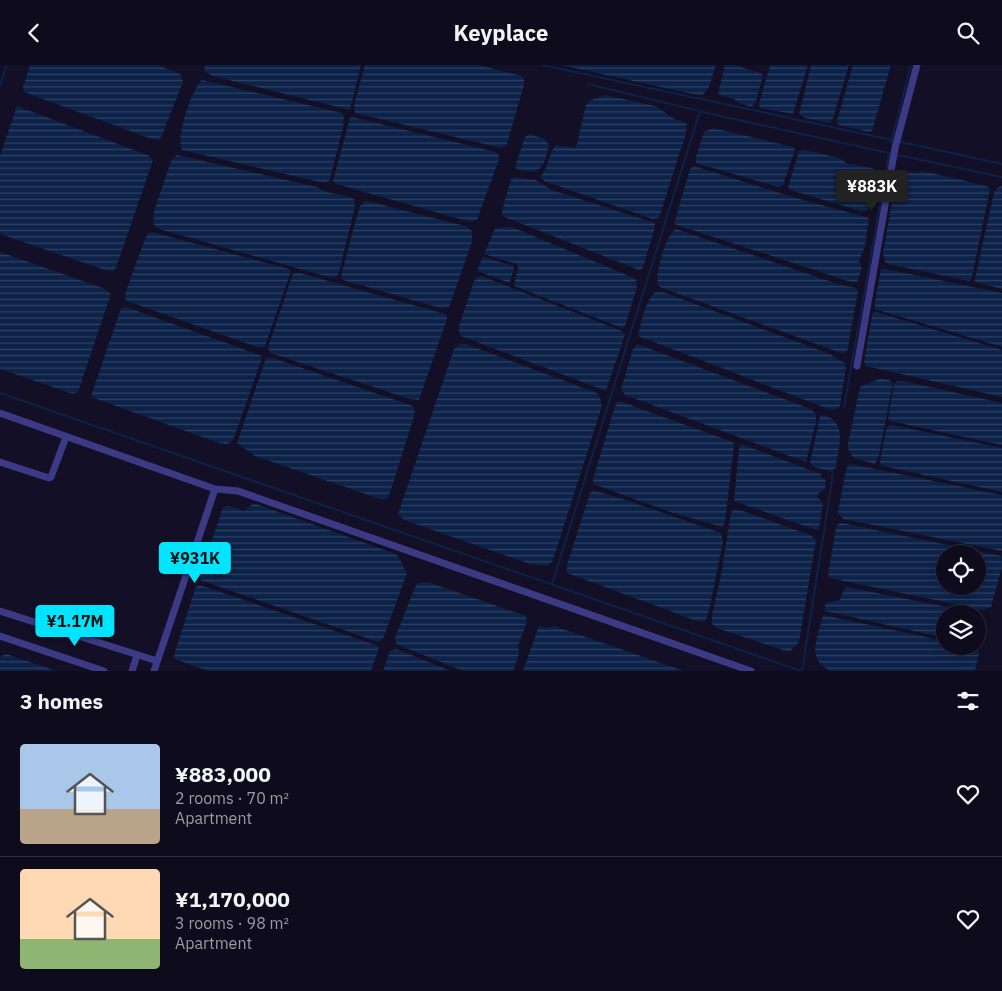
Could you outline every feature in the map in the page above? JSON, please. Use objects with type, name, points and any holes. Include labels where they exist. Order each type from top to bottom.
[{"type":"street","points":[[857,365],[895,148],[917,65]]},
{"type":"street","points":[[0,413],[215,489],[238,491],[751,671]]},
{"type":"street","points":[[0,462],[48,478],[51,477],[66,437]]},
{"type":"street","points":[[154,671],[215,489]]},
{"type":"street","points":[[0,611],[158,661]]},
{"type":"street","points":[[0,636],[104,671]]},
{"type":"street","points":[[132,671],[137,655]]},
{"type":"water","points":[[30,65],[158,65],[180,74],[183,82],[159,140],[24,92],[23,87]]},
{"type":"water","points":[[204,65],[361,65],[350,110],[213,76],[205,72]]},
{"type":"water","points":[[365,65],[479,65],[522,76],[524,78],[524,85],[507,144],[501,148],[355,113],[354,105]]},
{"type":"water","points":[[561,65],[716,65],[709,87],[703,95],[697,95]]},
{"type":"water","points":[[725,65],[735,65],[762,74],[756,100],[752,107],[718,94]]},
{"type":"water","points":[[770,65],[808,65],[793,114],[760,108],[759,104]]},
{"type":"water","points":[[811,65],[849,65],[833,118],[828,123],[805,118],[799,114]]},
{"type":"water","points":[[853,65],[891,65],[872,131],[869,132],[839,125],[837,121]]},
{"type":"water","points":[[202,80],[342,113],[344,116],[343,128],[328,182],[324,183],[182,150],[180,144],[181,136],[189,103]]},
{"type":"water","points":[[605,95],[655,106],[675,119],[687,123],[686,133],[659,218],[653,219],[544,181],[540,177],[556,145],[576,148],[586,105],[589,101]]},
{"type":"water","points":[[17,106],[150,156],[153,160],[116,268],[113,271],[105,270],[0,234],[0,156]]},
{"type":"water","points":[[350,118],[496,152],[499,155],[499,159],[477,220],[471,222],[336,184],[333,181]]},
{"type":"water","points":[[713,128],[793,147],[795,150],[783,185],[778,187],[696,163],[704,132]]},
{"type":"water","points":[[530,134],[545,139],[549,145],[543,164],[532,172],[515,167],[525,137]]},
{"type":"water","points":[[805,150],[839,158],[848,164],[872,168],[877,171],[877,184],[868,210],[861,211],[790,190],[788,187],[799,151]]},
{"type":"water","points":[[177,155],[317,187],[330,193],[353,198],[355,202],[354,211],[338,276],[332,278],[159,229],[153,224],[154,211],[171,161]]},
{"type":"water","points":[[694,166],[796,198],[869,218],[865,246],[859,261],[862,268],[857,282],[851,282],[674,224],[690,169]]},
{"type":"water","points":[[923,171],[987,186],[990,189],[972,277],[969,281],[885,262],[883,253],[896,179],[901,172],[916,173]]},
{"type":"water","points":[[514,177],[536,180],[552,190],[655,223],[642,270],[502,216],[511,179]]},
{"type":"water","points":[[1002,186],[1002,289],[975,282],[975,278],[994,193],[998,187]]},
{"type":"water","points":[[367,201],[465,226],[472,231],[472,242],[449,307],[440,308],[343,280],[341,276],[359,208],[363,202]]},
{"type":"water","points":[[512,227],[636,279],[637,287],[625,326],[622,328],[514,286],[517,264],[484,254],[495,228]]},
{"type":"water","points":[[676,229],[841,285],[856,288],[858,292],[847,352],[838,352],[662,288],[658,285],[658,272],[665,246],[672,232]]},
{"type":"water","points":[[152,232],[291,271],[263,348],[127,301],[125,298],[126,291],[145,239],[148,233]]},
{"type":"water","points":[[0,252],[103,288],[111,294],[78,392],[73,394],[0,369]]},
{"type":"water","points":[[483,257],[513,266],[510,282],[477,271]]},
{"type":"water","points":[[881,269],[1002,293],[1002,347],[875,309]]},
{"type":"water","points":[[293,273],[300,273],[445,314],[447,317],[446,322],[419,400],[410,399],[270,353],[269,344]]},
{"type":"water","points":[[481,276],[622,331],[625,334],[606,391],[461,336],[459,326],[474,281],[477,277]]},
{"type":"water","points":[[656,292],[663,292],[830,354],[845,363],[840,406],[834,410],[826,408],[638,336],[649,300]]},
{"type":"water","points":[[126,307],[262,356],[235,435],[230,443],[216,442],[91,396],[120,311]]},
{"type":"water","points":[[876,312],[1002,350],[1002,397],[866,366],[864,361],[872,316]]},
{"type":"water","points":[[460,344],[466,344],[597,393],[600,398],[601,409],[555,554],[548,566],[530,564],[404,520],[398,514],[454,349]]},
{"type":"water","points":[[637,344],[811,409],[816,414],[816,422],[806,462],[625,395],[621,389],[633,349]]},
{"type":"water","points":[[266,358],[273,358],[413,406],[415,413],[389,496],[386,499],[380,499],[255,456],[237,443]]},
{"type":"water","points":[[881,378],[893,383],[879,455],[875,464],[853,456],[848,449],[848,444],[860,387]]},
{"type":"water","points":[[897,381],[1002,403],[1002,445],[890,421],[888,418],[894,384]]},
{"type":"water","points":[[619,401],[733,442],[725,522],[722,527],[670,512],[593,484],[616,403]]},
{"type":"water","points":[[823,415],[831,418],[839,429],[840,444],[836,467],[833,472],[814,467],[810,463],[820,416]]},
{"type":"water","points":[[892,425],[1002,448],[1002,492],[883,466],[880,464],[880,461],[886,430],[888,426]]},
{"type":"water","points":[[741,444],[821,474],[821,477],[826,480],[825,489],[817,497],[823,503],[819,529],[816,530],[734,501]]},
{"type":"water","points":[[851,464],[1002,495],[1002,551],[986,548],[986,545],[972,545],[843,519],[838,512],[848,466]]},
{"type":"water","points":[[593,490],[721,533],[723,542],[706,620],[703,622],[697,621],[567,573],[567,565],[590,493]]},
{"type":"water","points":[[253,504],[398,556],[407,573],[383,639],[378,642],[200,580],[223,507],[229,506],[244,511]]},
{"type":"water","points":[[733,509],[810,535],[816,540],[799,642],[789,652],[717,628],[712,624],[712,615]]},
{"type":"water","points":[[842,523],[948,545],[936,545],[936,595],[986,595],[986,553],[1001,556],[1002,567],[991,607],[986,609],[986,605],[959,605],[830,578],[828,574],[838,524]]},
{"type":"water","points":[[422,582],[428,582],[526,616],[527,621],[518,646],[519,654],[513,671],[463,671],[396,644],[395,638],[415,587]]},
{"type":"water","points":[[200,585],[376,645],[379,648],[371,671],[209,671],[177,660],[174,657],[176,649],[195,589]]},
{"type":"water","points":[[847,587],[937,605],[936,636],[825,611],[825,603],[840,600],[844,589]]},
{"type":"water","points":[[823,615],[936,639],[936,655],[979,655],[975,671],[831,671],[818,661],[815,647]]},
{"type":"water","points":[[539,626],[546,628],[554,626],[684,671],[523,671]]},
{"type":"water","points":[[395,649],[451,671],[383,671],[390,651]]},
{"type":"water","points":[[6,654],[57,671],[0,671],[0,657]]},
{"type":"waterway","points":[[0,85],[7,65]]},
{"type":"waterway","points":[[542,65],[892,140]]},
{"type":"waterway","points":[[891,142],[911,65]]},
{"type":"waterway","points":[[588,84],[720,116],[889,153]]},
{"type":"waterway","points":[[552,584],[700,111]]},
{"type":"waterway","points":[[901,142],[1002,164]]},
{"type":"waterway","points":[[844,408],[889,154]]},
{"type":"waterway","points":[[898,155],[1002,177]]},
{"type":"waterway","points":[[0,393],[801,671]]},
{"type":"waterway","points":[[802,671],[833,474]]}]
